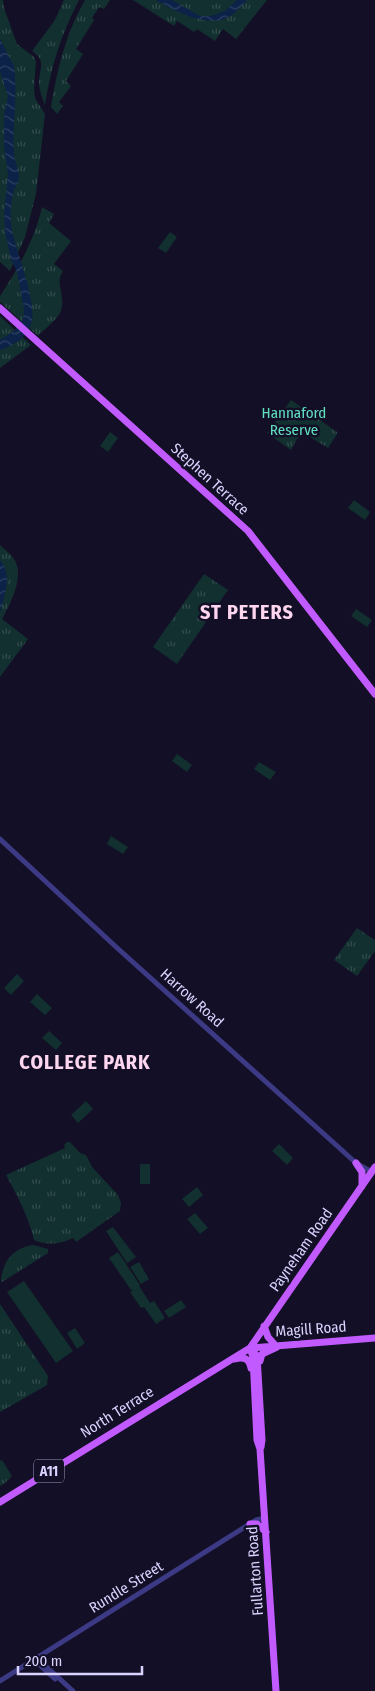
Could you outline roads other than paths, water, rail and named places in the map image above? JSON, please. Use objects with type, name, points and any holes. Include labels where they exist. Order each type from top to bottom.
[{"type":"main road","name":"Stephen Terrace","points":[[0,308],[248,531],[375,694]]},
{"type":"main road","points":[[356,1163],[362,1172],[362,1186]]},
{"type":"main road","name":"Payneham Road","points":[[250,1348],[373,1170]]},
{"type":"main road","points":[[264,1326],[268,1337],[275,1345]]},
{"type":"main road","name":"Magill Road","points":[[250,1348],[375,1338]]},
{"type":"main road","points":[[258,1367],[262,1354],[284,1344]]},
{"type":"main road","name":"North Terrace","points":[[0,1502],[250,1348]]},
{"type":"main road","name":"Fullarton Road","points":[[250,1348],[257,1356],[262,1440],[260,1449]]},
{"type":"main road","name":"Fullarton Road","points":[[250,1348],[253,1357],[257,1440],[260,1449],[276,1691]]},
{"type":"main road","points":[[226,1362],[242,1357],[247,1359],[250,1363],[254,1386]]},
{"type":"main road","points":[[257,1429],[259,1417],[261,1416]]},
{"type":"main road","points":[[250,1524],[257,1524],[266,1532]]},
{"type":"street","name":"Harrow Road","points":[[0,839],[115,946],[356,1163],[373,1170]]},
{"type":"street","name":"Rundle Street","points":[[0,1681],[256,1520],[265,1518]]},
{"type":"street","points":[[35,1659],[68,1691]]},
{"type":"street","points":[[35,1659],[73,1691]]},
{"type":"water","points":[[156,0],[172,0],[200,16],[211,16],[225,11],[237,0],[247,0],[233,14],[215,21],[194,18]]},
{"type":"water","points":[[0,39],[14,66],[15,77],[14,156],[19,176],[12,202],[11,227],[32,303],[33,313],[32,321],[24,336],[10,346],[0,350],[0,340],[14,331],[23,319],[24,309],[17,272],[11,259],[5,232],[4,214],[8,174],[4,147],[4,115],[8,96],[0,71]]},
{"type":"water","points":[[0,560],[4,566],[7,580],[0,614]]},
{"type":"district","name":"ST PETERS","points":[[247,612]]},
{"type":"district","name":"COLLEGE PARK","points":[[85,1062]]},
{"type":"park label","name":"Hannaford Reserve","points":[[294,422]]}]
